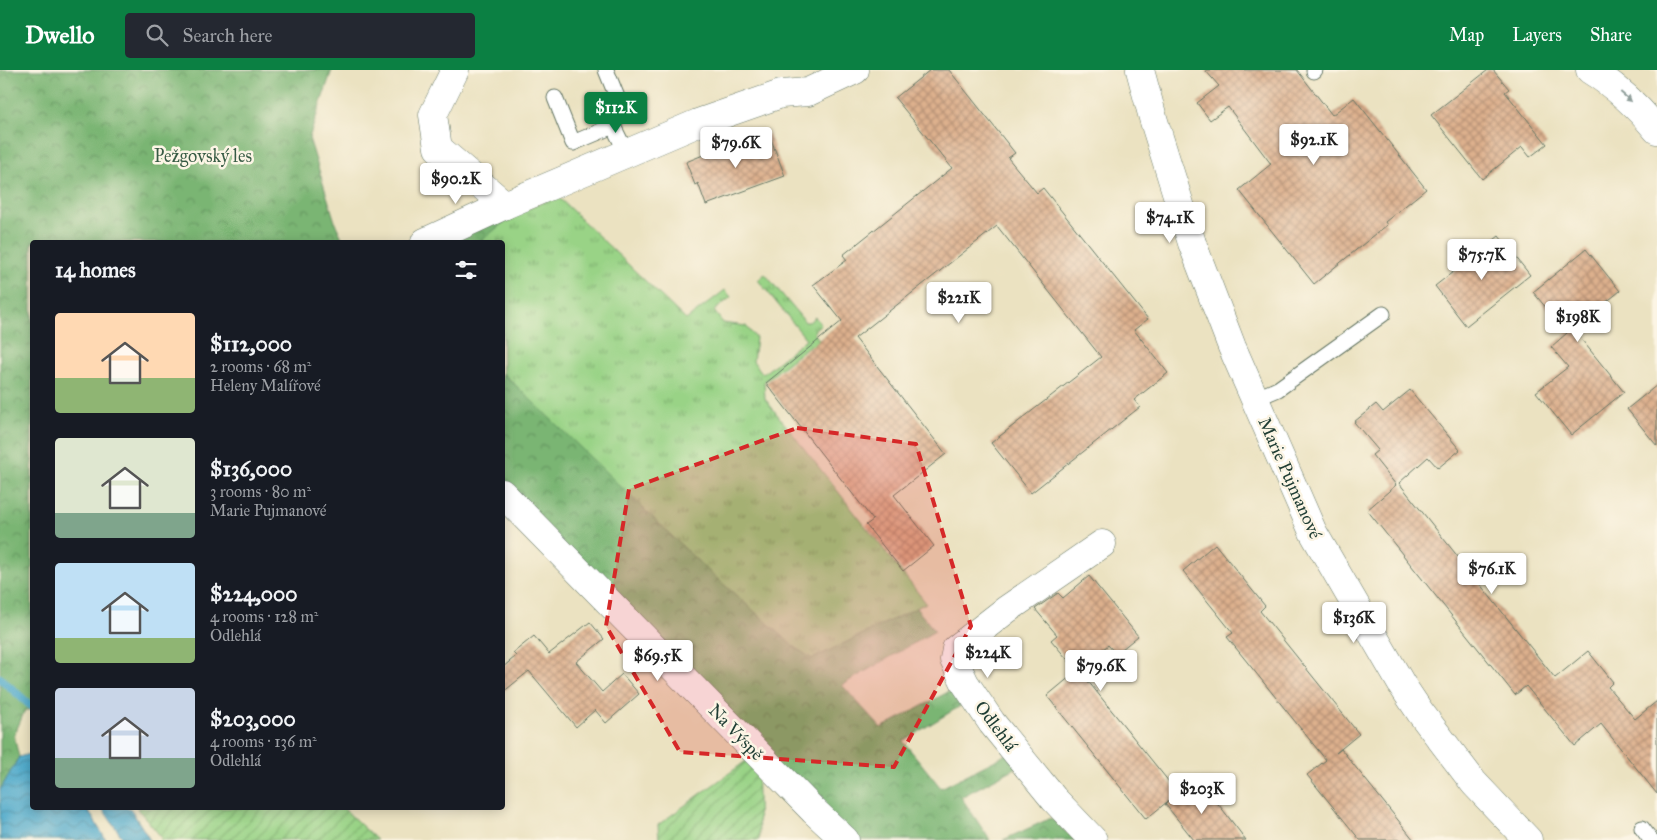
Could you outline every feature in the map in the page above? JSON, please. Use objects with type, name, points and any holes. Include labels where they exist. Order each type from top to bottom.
[{"type":"street","points":[[455,70],[432,115],[438,148],[505,205]]},
{"type":"street","points":[[429,240],[626,152],[698,123],[781,94],[808,92],[856,70]]},
{"type":"street","name":"Marie Pujmanové","points":[[1140,70],[1192,243],[1232,347],[1313,532],[1402,685],[1474,783],[1528,840]]},
{"type":"street","points":[[1590,70],[1605,79],[1641,111],[1657,130]]},
{"type":"street","name":"Na Výspě","points":[[505,496],[814,811],[845,840]]},
{"type":"street","name":"Odlehlá","points":[[1093,840],[1054,799],[992,723],[965,683],[954,660],[956,649],[1006,610],[1102,544]]},
{"type":"lane","points":[[555,98],[573,142],[613,126],[622,107],[606,70]]},
{"type":"lane","points":[[613,126],[626,152]]},
{"type":"lane","points":[[1255,399],[1278,390],[1383,314]]},
{"type":"highlighted area","points":[[797,428],[916,444],[971,626],[894,767],[680,752],[606,626],[629,489]]},
{"type":"green space","name":"Pežgovský les","points":[[0,70],[332,70],[309,138],[336,225],[343,240],[30,240],[30,710],[25,710],[14,736],[19,757],[0,790]]},
{"type":"green space","points":[[557,196],[686,320],[725,290],[731,297],[714,311],[723,323],[746,326],[756,338],[753,361],[763,374],[806,339],[758,280],[765,274],[805,322],[809,322],[815,317],[821,324],[815,329],[814,333],[819,340],[764,382],[765,399],[926,603],[812,659],[795,647],[703,566],[505,375],[505,240],[482,240],[510,217]]},
{"type":"green space","points":[[510,217],[482,240],[449,240]]},
{"type":"green space","points":[[505,376],[812,659],[916,608],[935,631],[842,685],[881,728],[965,683],[975,697],[903,741],[941,788],[1015,750],[1025,763],[961,797],[990,840],[845,840],[505,495]]},
{"type":"green space","points":[[757,753],[759,840],[659,840],[658,825]]},
{"type":"green space","points":[[139,810],[345,810],[377,840],[160,840],[162,838]]},
{"type":"green space","points":[[1051,818],[1075,840],[1003,840]]},
{"type":"water","points":[[30,754],[30,810],[88,810],[106,840],[0,840],[0,790],[19,757]]},
{"type":"water","points":[[103,810],[131,810],[150,840],[124,840]]},
{"type":"building","points":[[930,70],[949,70],[1015,153],[1008,158],[1037,193],[1043,188],[1148,319],[1134,330],[1168,373],[1134,400],[1140,407],[1031,493],[991,443],[1101,357],[997,226],[855,338],[946,454],[894,495],[934,546],[903,571],[866,525],[873,520],[766,383],[842,321],[813,285],[847,260],[843,255],[952,168],[895,98]]},
{"type":"building","points":[[1205,70],[1297,70],[1332,115],[1354,98],[1426,189],[1385,222],[1387,225],[1314,284],[1239,190],[1271,164],[1228,107],[1210,120],[1197,103],[1219,86]]},
{"type":"building","points":[[1488,70],[1493,70],[1509,89],[1505,92],[1547,144],[1530,157],[1522,147],[1482,179],[1431,115]]},
{"type":"building","points":[[769,134],[785,176],[706,205],[698,183],[695,185],[686,162],[708,153],[709,156]]},
{"type":"building","points":[[1499,236],[1530,275],[1466,326],[1435,286]]},
{"type":"building","points":[[1586,249],[1620,291],[1573,329],[1624,392],[1571,435],[1536,392],[1568,367],[1551,347],[1567,333],[1533,292]]},
{"type":"building","points":[[1657,385],[1657,446],[1627,409]]},
{"type":"building","points":[[1410,390],[1460,450],[1438,468],[1428,457],[1399,483],[1555,678],[1588,651],[1613,682],[1608,687],[1635,719],[1657,701],[1657,794],[1601,724],[1575,746],[1526,686],[1515,695],[1367,510],[1396,485],[1372,455],[1378,450],[1354,422],[1376,404],[1383,412]]},
{"type":"building","points":[[1215,544],[1265,606],[1260,611],[1359,734],[1336,753],[1341,749],[1414,840],[1360,840],[1307,775],[1326,760],[1227,637],[1233,633],[1183,571]]},
{"type":"building","points":[[1089,576],[1138,636],[1116,654],[1108,645],[1079,670],[1178,793],[1146,819],[1047,696],[1077,671],[1051,640],[1057,635],[1035,609],[1058,593],[1063,598]]},
{"type":"building","points":[[590,622],[604,639],[576,662],[602,692],[622,674],[639,694],[606,723],[595,710],[576,727],[529,671],[505,691],[505,665],[516,656],[513,653],[534,636],[549,654]]},
{"type":"building","points":[[1197,778],[1246,840],[1194,840],[1165,804]]},
{"type":"waterway","points":[[0,678],[30,705]]}]
